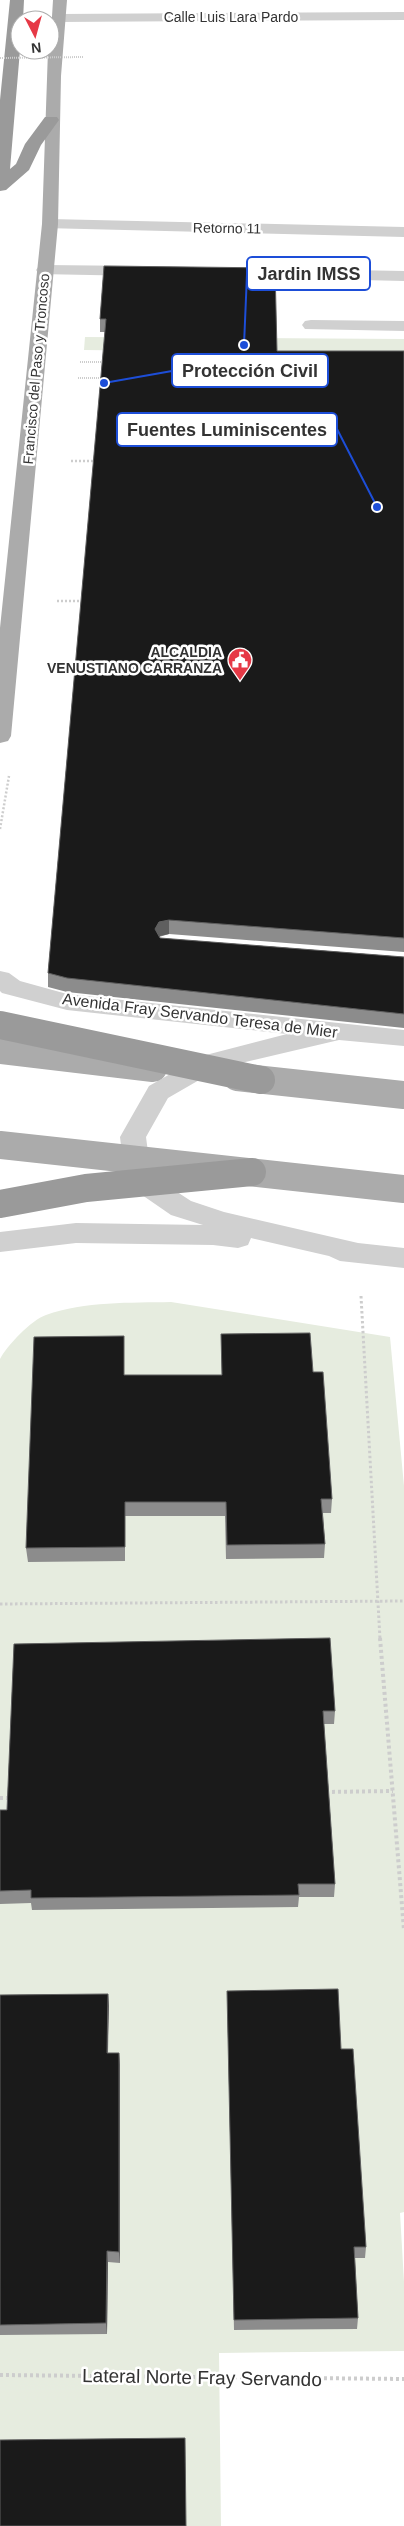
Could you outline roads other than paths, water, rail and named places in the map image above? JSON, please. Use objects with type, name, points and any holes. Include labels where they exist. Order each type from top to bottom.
[{"type":"highway","points":[[0,185],[17,0]]},
{"type":"highway","points":[[0,185],[23,167],[33,144],[51,120]]},
{"type":"highway","points":[[0,1025],[261,1080]]},
{"type":"highway","points":[[0,1204],[86,1188],[252,1172]]},
{"type":"main road","name":"Francisco del Paso y Troncoso","points":[[0,736],[50,224],[51,120],[60,9]]},
{"type":"main road","points":[[0,1050],[404,1095]]},
{"type":"main road","points":[[0,1145],[404,1189]]},
{"type":"street","name":"Calle Luis Lara Pardo","points":[[60,9],[404,16]]},
{"type":"street","name":"Retorno 11","points":[[50,224],[404,232]]},
{"type":"street","points":[[45,270],[155,272]]},
{"type":"street","points":[[225,273],[404,276]]},
{"type":"street","points":[[311,325],[404,326]]},
{"type":"street","name":"Avenida Fray Servando Teresa de Mier","points":[[0,978],[11,987],[67,1002],[404,1038]]},
{"type":"street","points":[[340,1031],[274,1045],[211,1062],[158,1092],[133,1137],[138,1179],[181,1208],[222,1222],[358,1253]]},
{"type":"street","points":[[0,1242],[76,1232],[214,1234],[404,1258]]},
{"type":"place","name":"Jardin IMSS","points":[[244,345]]},
{"type":"place","name":"Protección Civil","points":[[104,383]]},
{"type":"place","name":"Fuentes Luminiscentes","points":[[377,507]]},
{"type":"place","name":"ALCALDIA VENUSTIANO CARRANZA","points":[[240,681]]}]
